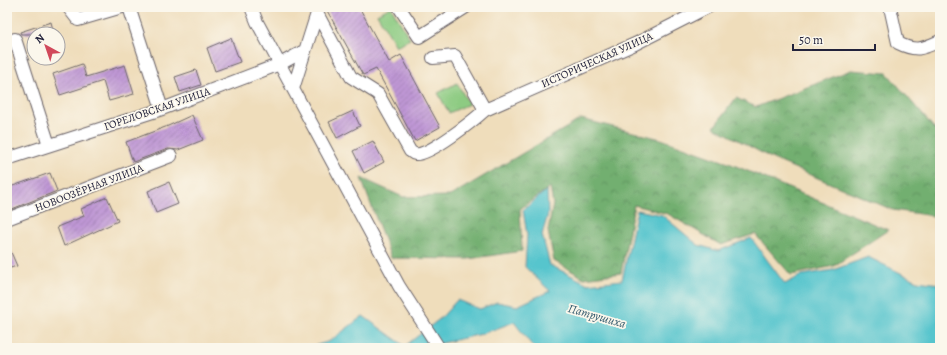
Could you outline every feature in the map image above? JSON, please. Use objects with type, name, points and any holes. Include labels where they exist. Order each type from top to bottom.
[{"type":"street","points":[[68,7],[78,20],[122,7]]},
{"type":"street","points":[[129,7],[162,109]]},
{"type":"street","points":[[251,7],[257,22],[399,286],[440,348]]},
{"type":"street","points":[[399,7],[419,37],[466,7]]},
{"type":"street","name":"ИСТОРИЧЕСКАЯ УЛИЦА","points":[[317,11],[351,77],[378,94],[410,151],[416,154],[421,154],[467,126],[485,110],[635,44],[708,7]]},
{"type":"street","points":[[890,7],[898,43],[909,48],[922,50],[940,41]]},
{"type":"street","points":[[293,89],[317,11]]},
{"type":"street","points":[[15,40],[49,146]]},
{"type":"street","name":"ГОРЕЛОВСКАЯ УЛИЦА","points":[[7,159],[162,109],[280,64],[304,51]]},
{"type":"street","points":[[433,58],[455,56],[485,110]]},
{"type":"street","name":"НОВООЗЁРНАЯ УЛИЦА","points":[[7,219],[171,156]]},
{"type":"green space","points":[[391,7],[410,39],[396,46],[377,14]]},
{"type":"green space","points":[[851,70],[887,73],[940,135],[940,217],[893,210],[773,159],[714,127],[736,98],[756,107]]},
{"type":"green space","points":[[457,83],[469,104],[449,113],[438,93]]},
{"type":"green space","points":[[581,119],[661,139],[731,164],[888,230],[834,266],[791,275],[755,234],[721,245],[668,214],[634,205],[621,273],[584,278],[554,261],[548,231],[553,204],[550,187],[520,209],[522,251],[468,259],[391,258],[361,178],[403,197],[450,196]]},
{"type":"water","name":"Патрушиха","points":[[547,190],[548,214],[542,235],[550,265],[588,284],[622,280],[637,210],[662,215],[698,245],[718,251],[751,238],[785,284],[802,275],[833,270],[868,257],[917,281],[940,284],[940,348],[534,348],[514,322],[482,334],[442,343],[434,348],[308,348],[330,341],[363,316],[405,346],[442,317],[457,300],[480,309],[497,302],[517,306],[550,291],[525,267],[527,235],[523,210]]},
{"type":"building","points":[[325,7],[359,7],[389,62],[401,55],[440,127],[415,141],[376,69],[363,75]]},
{"type":"building","points":[[51,22],[52,26],[39,26]]},
{"type":"building","points":[[26,30],[26,34],[21,34],[20,32]]},
{"type":"building","points":[[231,38],[240,62],[215,71],[207,48]]},
{"type":"building","points":[[82,64],[86,77],[125,65],[134,94],[109,101],[103,81],[60,95],[53,74]]},
{"type":"building","points":[[196,70],[201,85],[180,92],[175,77]]},
{"type":"building","points":[[353,111],[360,126],[337,138],[329,122]]},
{"type":"building","points":[[192,115],[203,140],[178,150],[168,149],[133,162],[126,142]]},
{"type":"building","points":[[373,141],[384,162],[364,173],[353,151]]},
{"type":"building","points":[[50,173],[57,191],[7,211],[7,188]]},
{"type":"building","points":[[169,182],[178,204],[156,213],[148,191]]},
{"type":"building","points":[[107,197],[118,221],[64,246],[57,227],[84,216],[81,209]]},
{"type":"building","points":[[7,243],[17,266],[7,269]]}]
